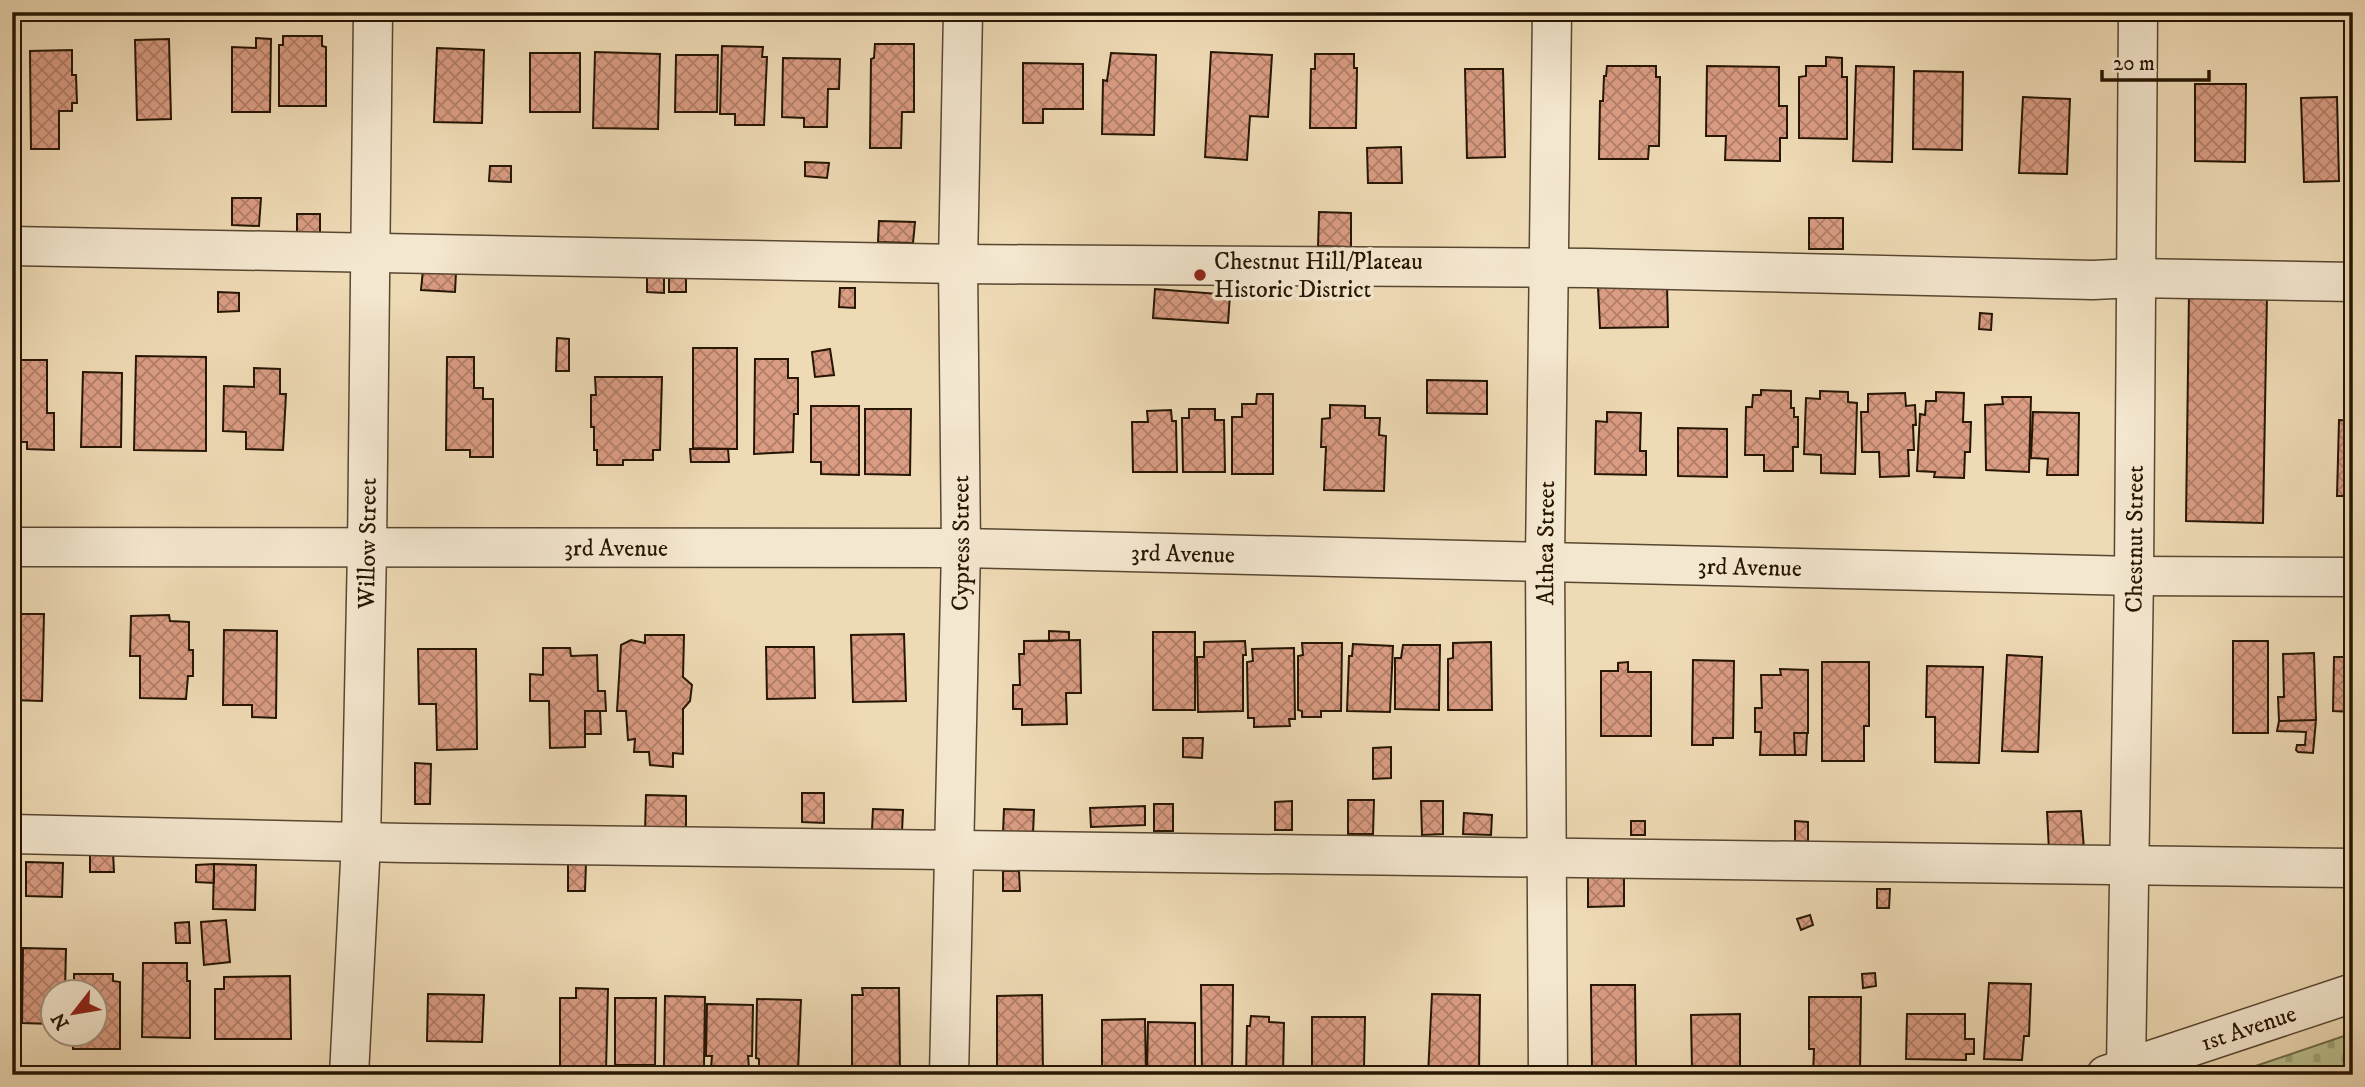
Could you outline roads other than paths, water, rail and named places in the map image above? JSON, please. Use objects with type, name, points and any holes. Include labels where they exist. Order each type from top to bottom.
[{"type":"street","name":"Willow Street","points":[[349,1075],[361,842],[373,12]]},
{"type":"street","name":"Cypress Street","points":[[949,1075],[961,548],[958,264],[963,12]]},
{"type":"street","name":"Althea Street","points":[[1548,1075],[1545,561],[1552,12]]},
{"type":"street","name":"Chestnut Street","points":[[2116,1071],[2130,867],[2138,12]]},
{"type":"street","points":[[12,246],[958,264],[1549,268],[2093,280],[2135,278],[2353,282]]},
{"type":"street","name":"3rd Avenue","points":[[12,547],[961,548],[2134,576],[2353,577]]},
{"type":"street","points":[[12,834],[361,842],[2353,868]]},
{"type":"street","name":"1st Avenue","points":[[2116,1071],[2353,993]]},
{"type":"place","name":"Chestnut Hill/Plateau Historic District","points":[[1200,275]]}]
